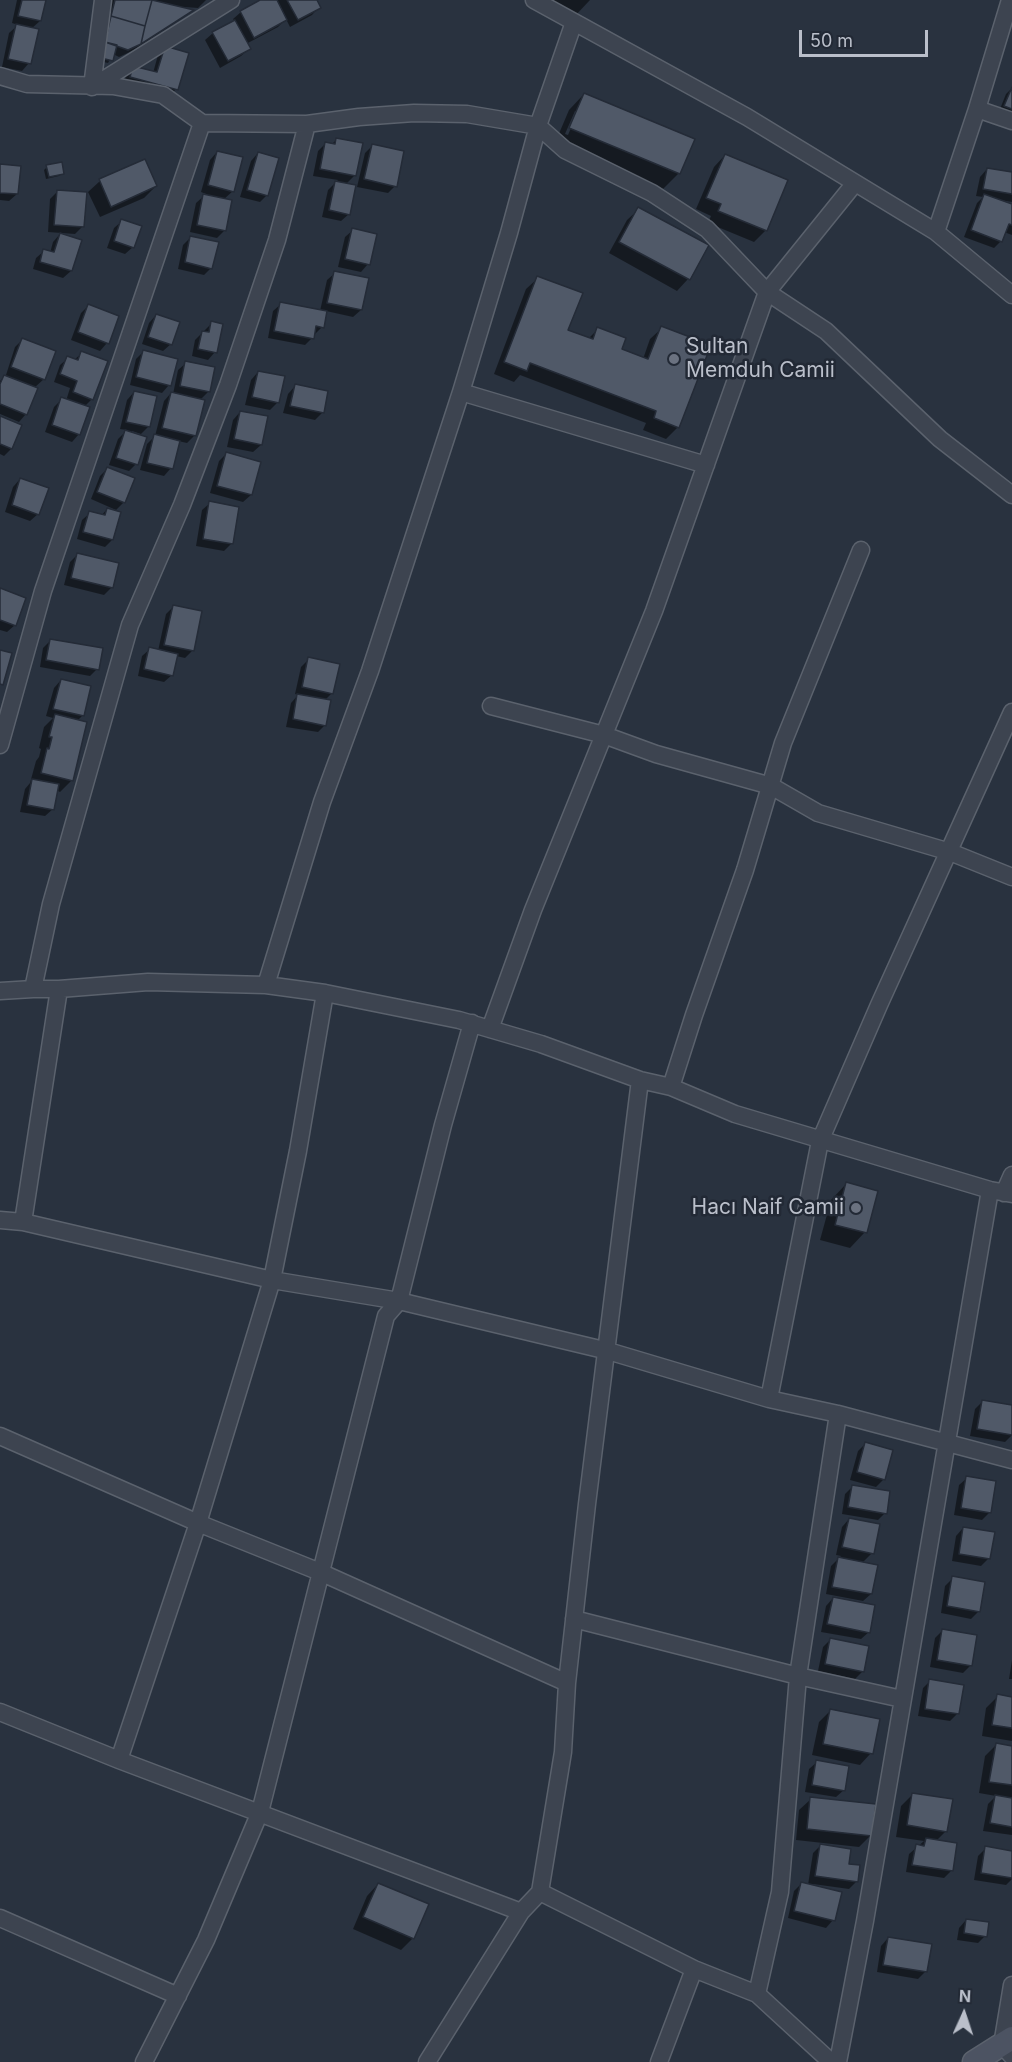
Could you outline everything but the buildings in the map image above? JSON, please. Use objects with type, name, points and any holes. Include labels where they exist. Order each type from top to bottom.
[{"type":"street","points":[[92,87],[103,0]]},
{"type":"street","points":[[92,87],[231,0]]},
{"type":"street","points":[[534,0],[747,117],[936,232],[1012,295]]},
{"type":"street","points":[[936,232],[977,110],[1010,0]]},
{"type":"street","points":[[266,985],[322,802],[370,671],[460,392],[509,233],[538,126],[574,22]]},
{"type":"street","points":[[0,76],[27,84],[113,86],[163,95],[202,123],[307,124],[414,113],[467,114],[538,126],[565,150],[652,193],[707,229],[767,292],[826,331],[940,439],[1012,495]]},
{"type":"street","points":[[977,110],[1012,121]]},
{"type":"street","points":[[0,745],[43,591],[202,123]]},
{"type":"street","points":[[33,989],[51,903],[130,624],[182,505],[228,385],[277,240],[307,124]]},
{"type":"street","points":[[490,1029],[533,910],[654,611],[767,292],[855,183]]},
{"type":"street","points":[[460,392],[706,465]]},
{"type":"street","points":[[670,1087],[745,870],[783,743],[861,550]]},
{"type":"street","points":[[491,706],[604,735],[656,754],[771,786],[818,813],[950,852],[1012,877]]},
{"type":"street","points":[[769,1399],[820,1141],[1012,712]]},
{"type":"street","points":[[0,991],[148,982],[266,985],[325,993],[472,1023],[541,1044],[640,1080],[670,1087],[735,1114],[820,1141],[1002,1192]]},
{"type":"street","points":[[23,1222],[59,989]]},
{"type":"street","points":[[119,1760],[198,1522],[272,1280],[298,1150],[325,993]]},
{"type":"street","points":[[144,2062],[206,1940],[260,1812],[386,1316],[399,1301],[443,1125],[472,1023]]},
{"type":"street","points":[[427,2062],[521,1912],[540,1892],[563,1752],[567,1683],[587,1504],[608,1351],[640,1080]]},
{"type":"street","points":[[838,2062],[865,1921],[947,1443],[1002,1192],[1012,1175]]},
{"type":"street","points":[[0,1220],[23,1222],[272,1280],[399,1301],[608,1351],[769,1399],[838,1414],[1012,1460]]},
{"type":"street","points":[[757,1994],[780,1892],[798,1676],[838,1414]]},
{"type":"street","points":[[0,1436],[320,1572],[567,1683]]},
{"type":"street","points":[[574,1619],[798,1676],[902,1699]]},
{"type":"street","points":[[0,1712],[119,1760],[521,1912]]},
{"type":"street","points":[[540,1892],[694,1969],[757,1994],[831,2062]]},
{"type":"street","points":[[0,1918],[178,1996]]},
{"type":"street","points":[[659,2062],[694,1969]]},
{"type":"street","points":[[974,2062],[1009,2046],[1012,1985]]},
{"type":"place","name":"Sultan Memduh Camii","points":[[674,359]]},
{"type":"place","name":"Hacı Naif Camii","points":[[856,1208]]}]
